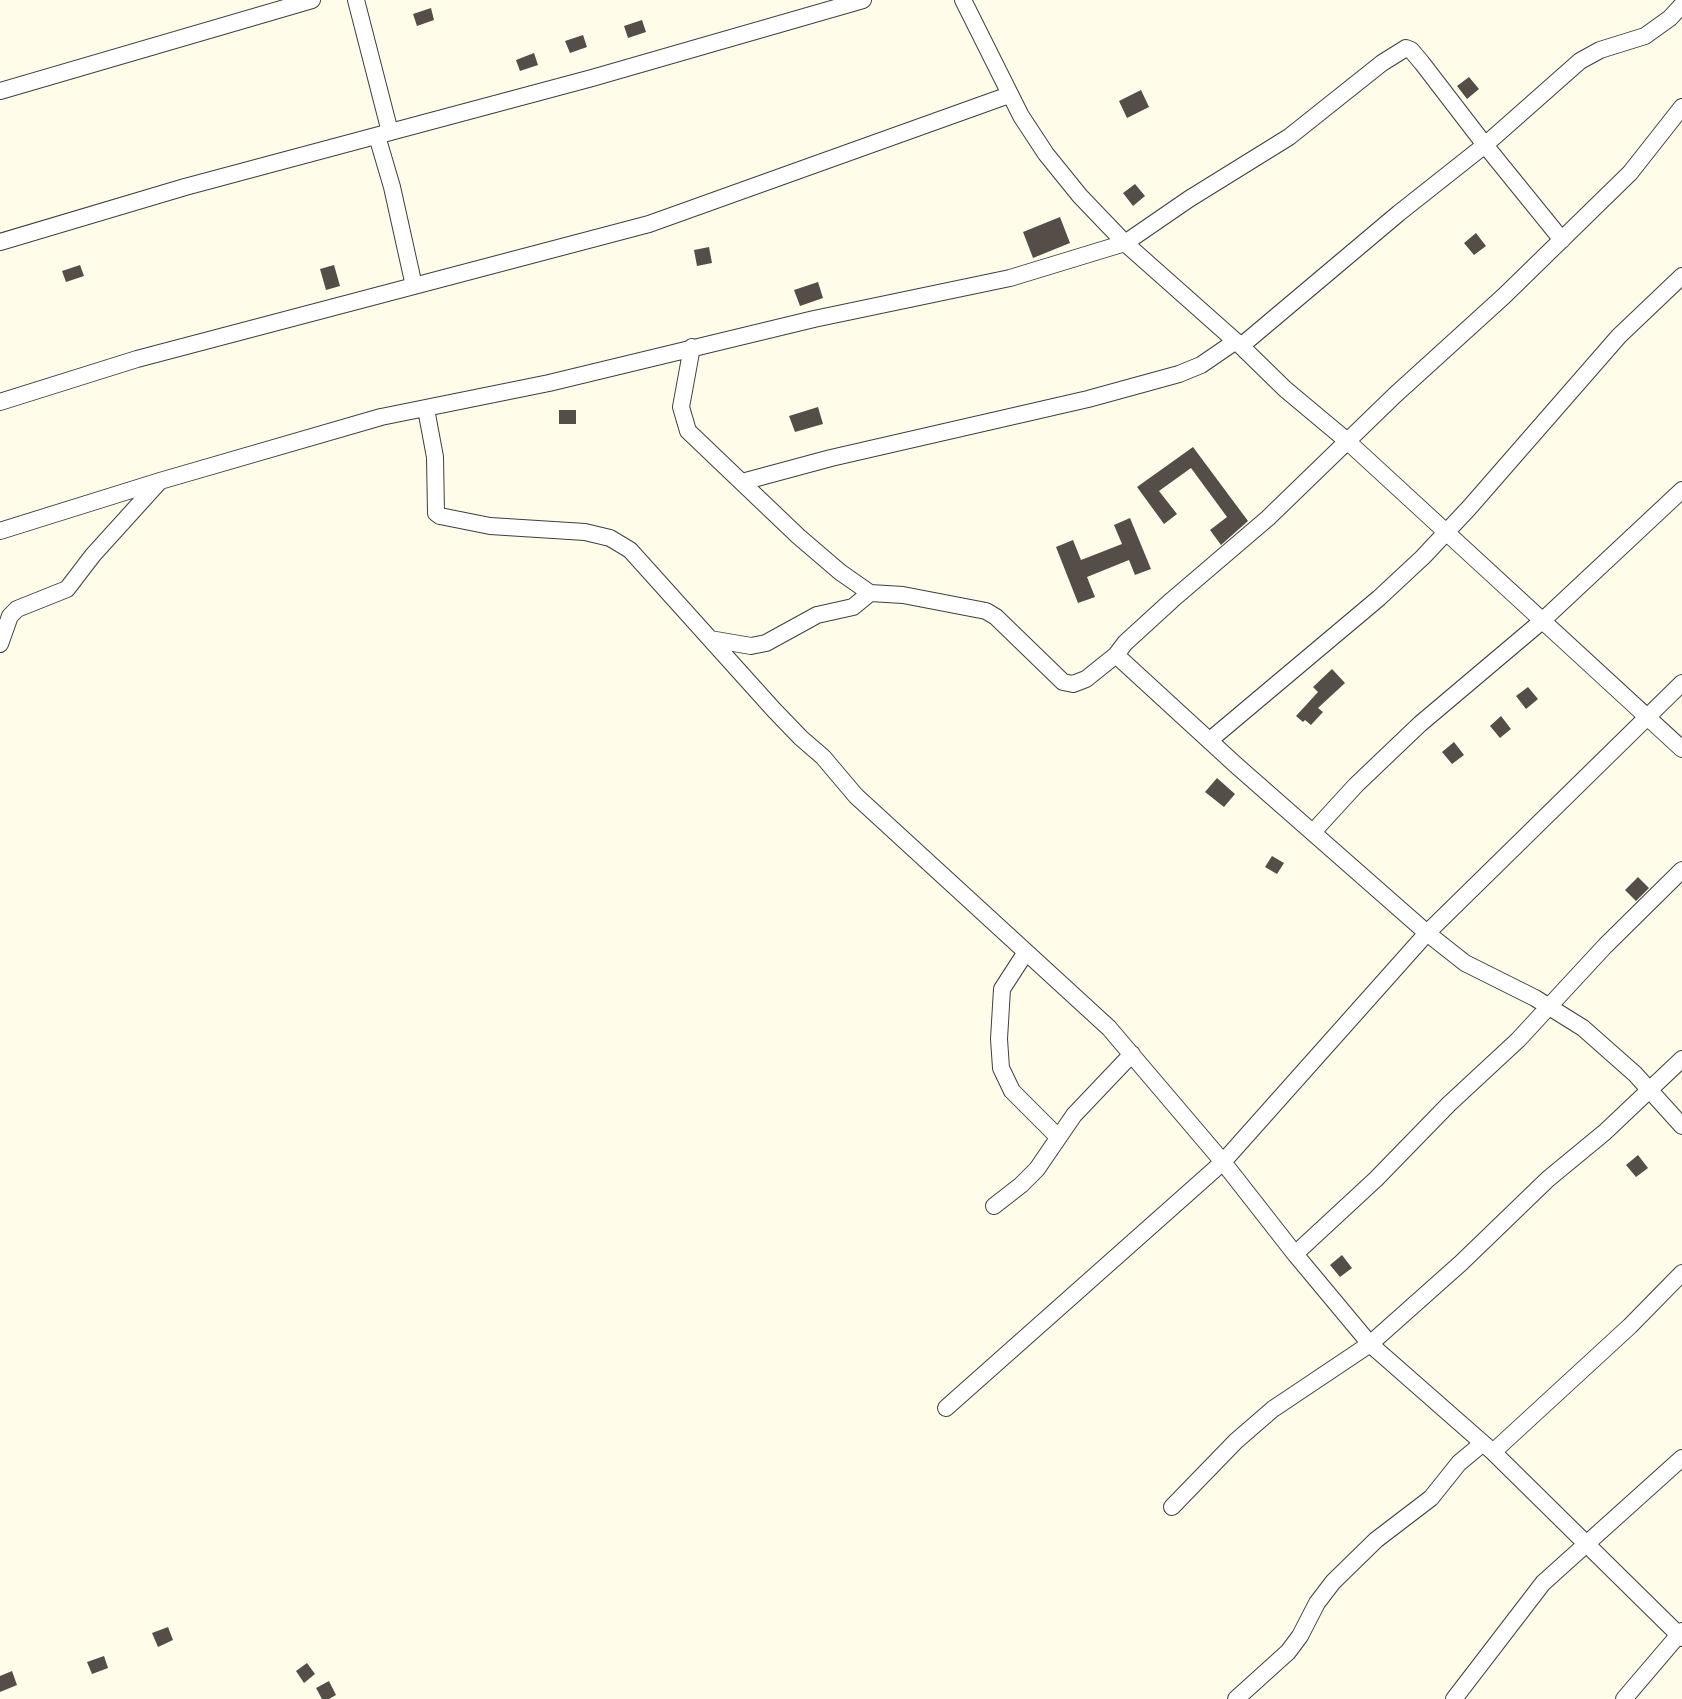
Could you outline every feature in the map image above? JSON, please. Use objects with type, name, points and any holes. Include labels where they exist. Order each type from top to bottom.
[{"type":"street","points":[[0,91],[312,0]]},
{"type":"street","points":[[356,0],[414,286]]},
{"type":"street","points":[[0,242],[185,187],[592,78],[863,0]]},
{"type":"street","points":[[963,0],[1009,95],[1046,154],[1080,196],[1125,243],[1239,343],[1285,389],[1346,440],[1682,749]]},
{"type":"street","points":[[742,482],[831,458],[1088,399],[1179,374],[1201,365],[1239,343],[1485,145],[1580,61],[1600,50],[1645,36],[1670,18],[1682,5]]},
{"type":"street","points":[[0,531],[160,481],[382,417],[549,383],[891,301],[1010,278],[1125,243],[1189,199],[1289,137],[1382,63],[1406,48],[1422,63],[1562,240]]},
{"type":"street","points":[[0,402],[137,359],[649,224],[1009,95]]},
{"type":"street","points":[[692,347],[689,373],[681,397],[685,422],[694,438],[798,536],[840,572],[870,593],[903,595],[986,611],[996,617],[1063,682],[1073,684],[1086,679],[1116,655],[1125,643],[1171,600],[1268,518],[1346,440],[1504,296],[1630,173],[1682,107]]},
{"type":"street","points":[[1210,740],[1379,598],[1423,557],[1619,336],[1682,275]]},
{"type":"street","points":[[426,409],[435,457],[436,513],[490,526],[585,532],[610,538],[629,550],[801,738],[823,757],[856,796],[1109,1028],[1223,1162],[1295,1254],[1370,1343],[1488,1447],[1681,1635],[1623,1699]]},
{"type":"street","points":[[0,644],[10,616],[17,609],[67,589],[93,555],[160,481]]},
{"type":"street","points":[[1313,832],[1356,785],[1420,724],[1542,621],[1682,490]]},
{"type":"street","points":[[710,639],[751,646],[781,636],[817,615],[853,607],[870,593]]},
{"type":"street","points":[[734,665],[751,646]]},
{"type":"street","points":[[1116,655],[1237,766],[1427,933],[1465,963],[1505,982],[1583,1028],[1650,1090],[1682,1126]]},
{"type":"street","points":[[946,1408],[1223,1162],[1427,933],[1682,683]]},
{"type":"street","points":[[1295,1254],[1376,1179],[1449,1104],[1549,1009],[1605,946],[1682,870]]},
{"type":"street","points":[[1026,952],[1005,981],[999,998],[1001,1068],[1012,1091],[1057,1136]]},
{"type":"street","points":[[994,1206],[1037,1169],[1057,1136],[1074,1115],[1132,1054]]},
{"type":"street","points":[[1172,1507],[1236,1441],[1273,1409],[1370,1343],[1682,1059]]},
{"type":"street","points":[[1236,1699],[1288,1653],[1333,1581],[1376,1540],[1430,1498],[1459,1463],[1488,1447],[1630,1326],[1682,1273]]},
{"type":"street","points":[[1454,1699],[1543,1583],[1682,1458]]},
{"type":"building","points":[[431,8],[434,20],[417,26],[413,14]]},
{"type":"building","points":[[642,20],[646,32],[628,38],[624,26]]},
{"type":"building","points":[[583,35],[587,47],[570,53],[565,41]]},
{"type":"building","points":[[534,53],[538,65],[520,71],[516,60]]},
{"type":"building","points":[[1469,77],[1479,89],[1467,99],[1457,86]]},
{"type":"building","points":[[1141,90],[1149,107],[1127,118],[1119,101]]},
{"type":"building","points":[[1135,184],[1145,196],[1133,206],[1123,193]]},
{"type":"building","points":[[1060,217],[1070,243],[1033,258],[1023,232]]},
{"type":"building","points":[[1476,233],[1486,246],[1474,255],[1464,243]]},
{"type":"building","points":[[709,247],[712,263],[697,266],[694,250]]},
{"type":"building","points":[[80,265],[84,276],[66,282],[62,271]]},
{"type":"building","points":[[334,265],[340,286],[326,290],[320,269]]},
{"type":"building","points":[[818,282],[823,298],[800,306],[794,290]]},
{"type":"building","points":[[818,407],[823,424],[795,432],[789,416]]},
{"type":"building","points":[[559,410],[576,410],[576,424],[559,424]]},
{"type":"building","points":[[1193,447],[1248,521],[1221,545],[1210,530],[1227,517],[1191,468],[1159,491],[1177,514],[1164,524],[1137,487]]},
{"type":"building","points":[[1130,518],[1151,569],[1135,575],[1129,560],[1087,577],[1095,597],[1078,603],[1056,547],[1073,540],[1081,560],[1122,544],[1114,525]]},
{"type":"building","points":[[1332,669],[1345,683],[1318,708],[1323,712],[1311,725],[1305,720],[1303,722],[1296,716],[1318,692],[1313,687]]},
{"type":"building","points":[[1528,687],[1538,699],[1526,709],[1516,696]]},
{"type":"building","points":[[1501,716],[1511,729],[1500,738],[1490,726]]},
{"type":"building","points":[[1454,742],[1464,755],[1452,764],[1442,752]]},
{"type":"building","points":[[1217,778],[1235,794],[1224,807],[1205,792]]},
{"type":"building","points":[[1272,856],[1284,863],[1277,874],[1265,867]]},
{"type":"building","points":[[1638,877],[1649,888],[1636,901],[1625,890]]},
{"type":"building","points":[[1638,1155],[1648,1168],[1636,1177],[1626,1165]]},
{"type":"building","points":[[1342,1255],[1352,1268],[1340,1277],[1330,1265]]},
{"type":"building","points":[[168,1627],[173,1640],[158,1647],[152,1633]]},
{"type":"building","points":[[104,1656],[108,1668],[92,1674],[87,1662]]},
{"type":"building","points":[[307,1663],[315,1674],[304,1683],[296,1671]]},
{"type":"building","points":[[12,1671],[17,1685],[0,1692],[0,1676]]},
{"type":"building","points":[[329,1681],[336,1695],[322,1699],[316,1688]]}]
